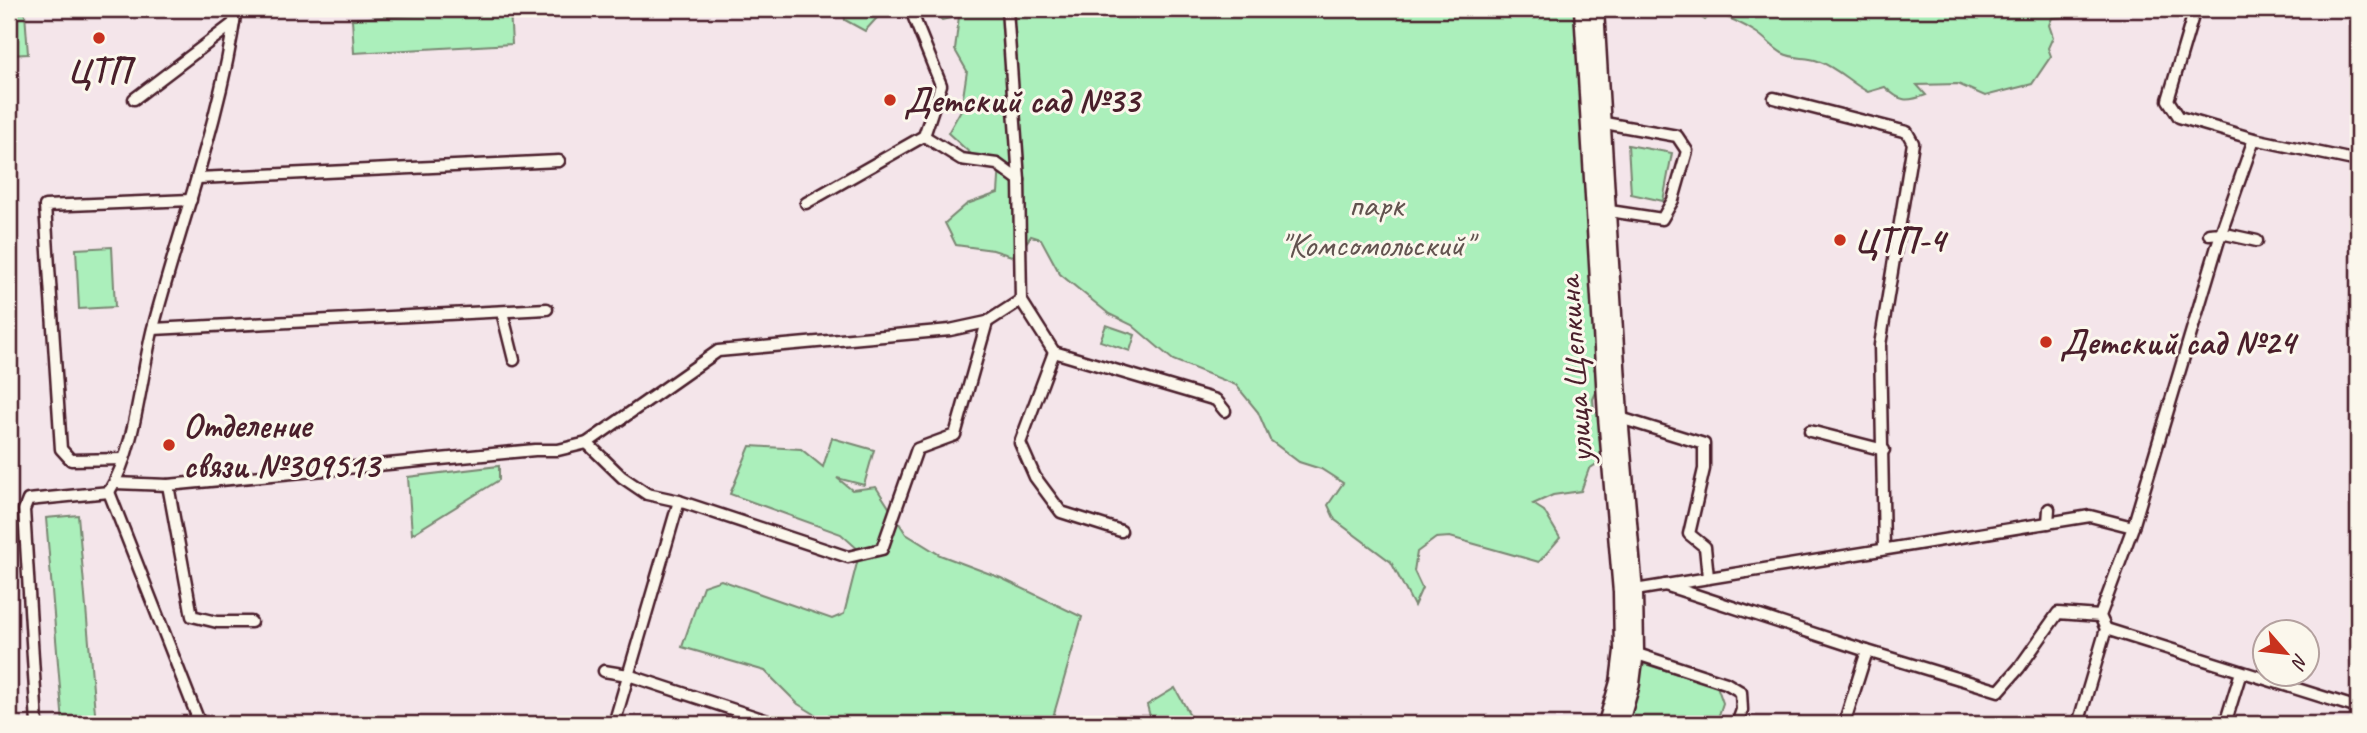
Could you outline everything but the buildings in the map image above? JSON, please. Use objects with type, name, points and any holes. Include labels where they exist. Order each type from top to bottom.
[{"type":"main road","name":"улица Щепкина","points":[[1589,9],[1613,416],[1628,592],[1629,651],[1625,683],[1613,724]]},
{"type":"lane","points":[[200,724],[112,488],[124,459],[153,329],[198,178],[236,9]]},
{"type":"lane","points":[[1007,9],[1019,180],[1021,300],[1054,352],[1216,400],[1225,411]]},
{"type":"lane","points":[[2194,9],[2168,100],[2179,117],[2254,139],[2358,162]]},
{"type":"lane","points":[[806,203],[924,135],[941,85],[912,13]]},
{"type":"lane","points":[[134,99],[234,23]]},
{"type":"lane","points":[[1774,98],[1907,132],[1913,143],[1880,345],[1884,548]]},
{"type":"lane","points":[[1595,121],[1677,136],[1687,151],[1673,200],[1662,219],[1600,209]]},
{"type":"lane","points":[[924,135],[961,159],[997,164],[1019,180]]},
{"type":"lane","points":[[2078,724],[2106,629],[2100,616],[2133,527],[2221,233],[2254,139]]},
{"type":"lane","points":[[198,178],[559,162]]},
{"type":"lane","points":[[124,459],[71,460],[61,449],[45,206],[191,200]]},
{"type":"lane","points":[[2209,234],[2221,233],[2257,241]]},
{"type":"lane","points":[[37,724],[24,510],[28,499],[112,488],[558,450],[587,443],[718,351],[950,330],[987,322],[1021,300]]},
{"type":"lane","points":[[153,329],[547,309]]},
{"type":"lane","points":[[502,312],[514,360]]},
{"type":"lane","points":[[587,443],[622,477],[647,494],[678,501],[848,557],[882,549],[917,449],[955,435],[987,322]]},
{"type":"lane","points":[[1054,352],[1020,443],[1035,477],[1061,512],[1121,531]]},
{"type":"lane","points":[[1613,416],[1703,444],[1704,469],[1689,534],[1705,547],[1708,578]]},
{"type":"lane","points":[[1810,430],[1884,450]]},
{"type":"lane","points":[[168,485],[192,616],[217,622],[251,622]]},
{"type":"lane","points":[[614,724],[678,501]]},
{"type":"lane","points":[[2049,509],[2049,523]]},
{"type":"lane","points":[[1628,592],[2090,516],[2133,527]]},
{"type":"lane","points":[[1663,585],[1999,691],[2020,668],[2058,613],[2100,616]]},
{"type":"lane","points":[[2106,629],[2358,708]]},
{"type":"lane","points":[[1629,651],[1726,683],[1741,692],[1742,710],[1737,724]]},
{"type":"lane","points":[[1844,724],[1867,651]]},
{"type":"lane","points":[[604,671],[628,675],[777,724]]},
{"type":"lane","points":[[2225,724],[2241,672]]},
{"type":"green space","points":[[510,9],[512,44],[354,53],[352,19]]},
{"type":"green space","points":[[843,9],[885,9],[865,31],[845,20]]},
{"type":"green space","points":[[931,9],[1003,9],[1018,254],[1015,257],[993,250],[956,245],[945,223],[967,204],[998,193],[1000,163],[971,154],[948,133],[961,110],[967,71],[955,50],[959,16],[942,20]]},
{"type":"green space","name":"парк \"Комсомольский\"","points":[[1013,9],[1580,9],[1589,49],[1578,76],[1591,94],[1605,361],[1594,369],[1601,382],[1593,399],[1594,411],[1606,415],[1618,450],[1589,469],[1581,491],[1553,495],[1533,504],[1544,511],[1560,538],[1539,562],[1450,537],[1436,538],[1417,552],[1414,571],[1422,588],[1414,606],[1391,562],[1335,520],[1328,505],[1343,483],[1321,469],[1299,462],[1270,440],[1258,412],[1236,385],[1173,360],[1132,325],[1109,314],[1060,274],[1041,239],[1031,236],[1024,246]]},
{"type":"green space","points":[[1689,9],[2073,9],[2072,16],[2052,18],[2049,25],[2053,37],[2048,48],[2051,56],[2032,84],[1985,96],[1958,84],[1917,85],[1926,95],[1909,100],[1895,96],[1885,87],[1868,92],[1825,64],[1782,53],[1757,33],[1735,21],[1713,12],[1705,20]]},
{"type":"green space","points":[[25,13],[28,54],[9,55],[9,14]]},
{"type":"green space","points":[[1628,145],[1672,153],[1663,201],[1631,194]]},
{"type":"green space","points":[[112,247],[115,307],[79,309],[76,249]]},
{"type":"green space","points":[[1106,325],[1135,335],[1130,351],[1100,341]]},
{"type":"green space","points":[[832,438],[874,450],[864,485],[837,478],[852,490],[876,487],[906,534],[940,555],[1001,578],[1082,617],[1051,724],[831,724],[798,704],[765,671],[682,647],[703,586],[721,580],[832,619],[844,614],[860,551],[841,534],[730,494],[750,446],[801,449],[823,467]]},
{"type":"green space","points":[[499,466],[499,480],[412,534],[408,477]]},
{"type":"green space","points":[[78,515],[96,724],[63,724],[46,518]]},
{"type":"green space","points":[[1645,664],[1717,686],[1723,703],[1716,724],[1624,724],[1641,669]]},
{"type":"green space","points":[[1175,688],[1195,724],[1152,724],[1147,705]]},
{"type":"place","name":"ЦТП","points":[[99,38]]},
{"type":"place","name":"Детский сад №33","points":[[890,100]]},
{"type":"place","name":"ЦТП-4","points":[[1840,240]]},
{"type":"place","name":"Детский сад №24","points":[[2046,342]]},
{"type":"place","name":"Отделение связи №309513","points":[[169,445]]}]
